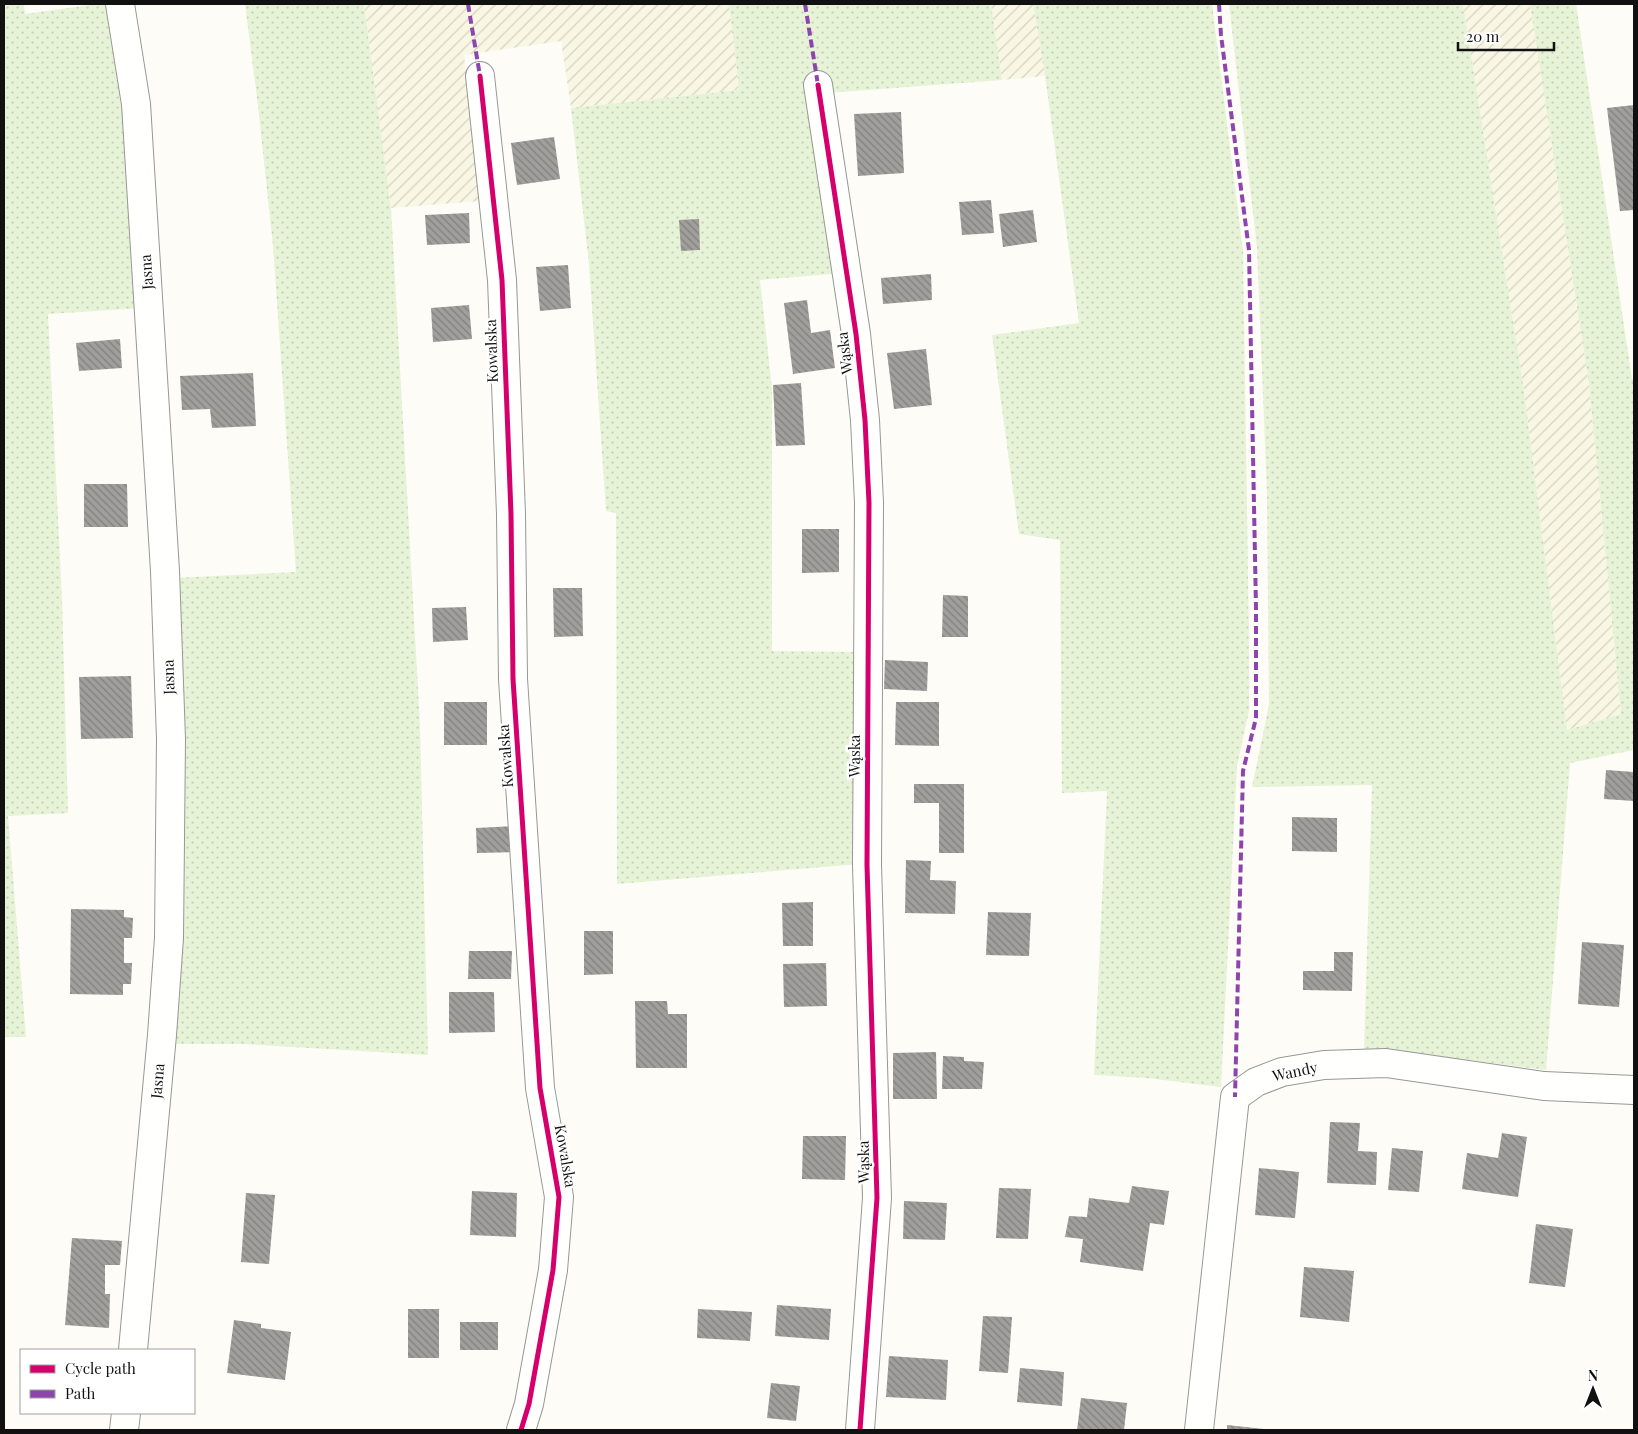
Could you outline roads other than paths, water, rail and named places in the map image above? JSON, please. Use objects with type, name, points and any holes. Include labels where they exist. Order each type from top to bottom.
[{"type":"street","name":"Jasna","points":[[120,4],[136,104],[165,571],[171,739],[169,938],[162,1035],[132,1349]]},
{"type":"street","name":"Kowalska","points":[[480,76],[502,280],[511,514],[513,680],[540,1088],[559,1197],[553,1270],[529,1404],[521,1430]]},
{"type":"street","name":"Wąska","points":[[818,85],[856,334],[865,420],[869,503],[867,865],[877,1198],[860,1430]]},
{"type":"street","name":"Wandy","points":[[1199,1430],[1235,1097],[1256,1082],[1282,1072],[1324,1065],[1386,1063],[1544,1086],[1634,1090]]},
{"type":"street","points":[[124,1430],[126,1414]]}]
